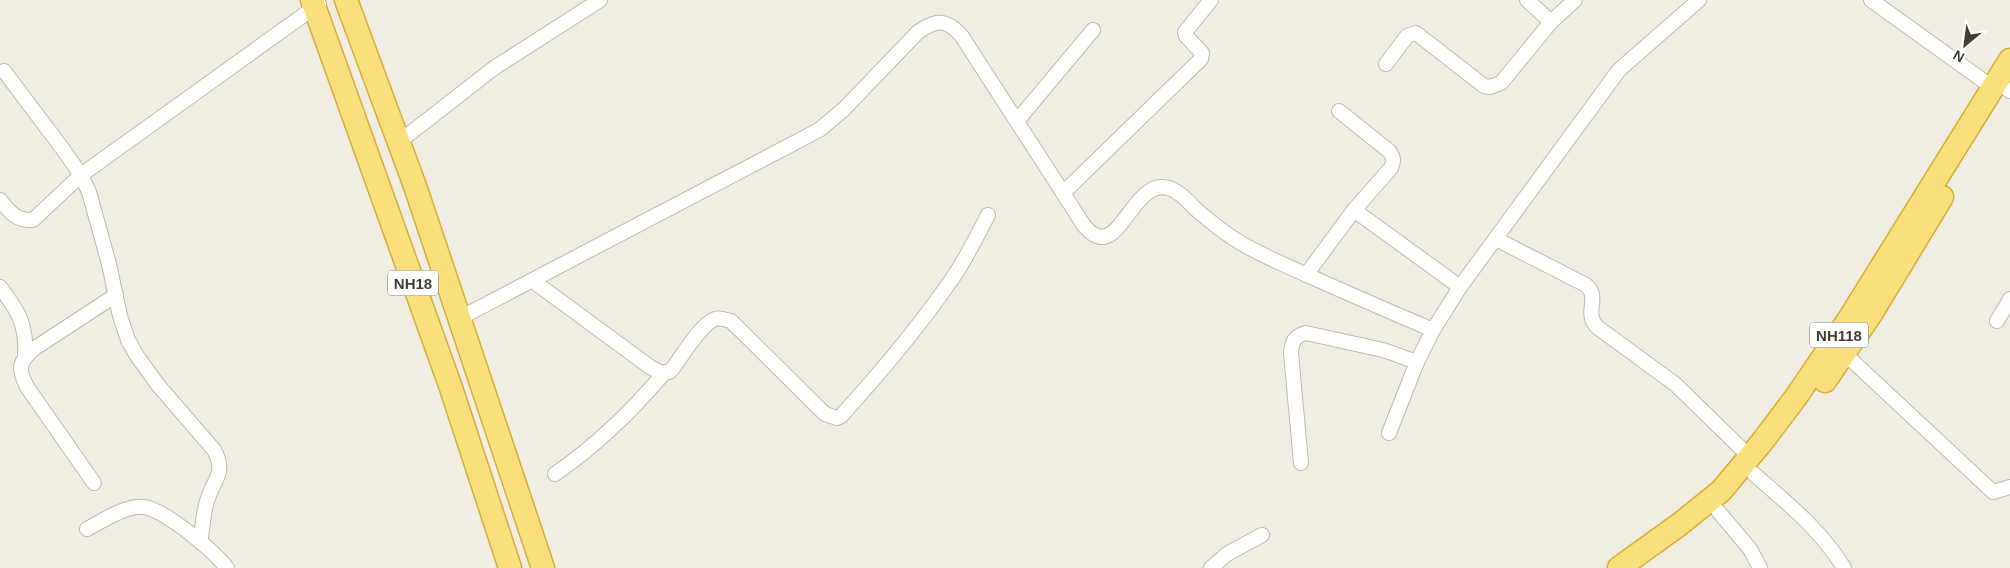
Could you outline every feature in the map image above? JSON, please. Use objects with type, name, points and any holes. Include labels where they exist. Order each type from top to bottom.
[{"type":"highway","name":"NH18","points":[[346,0],[399,142],[543,568]]},
{"type":"highway","name":"NH18","points":[[316,2],[448,379],[510,568]]},
{"type":"highway","name":"NH118","points":[[1644,568],[1687,537],[1718,511],[1752,466],[1845,354],[2005,88],[2010,60]]},
{"type":"highway","name":"NH118","points":[[1619,568],[1680,524],[1752,466],[2005,88]]},
{"type":"street","points":[[399,142],[494,68],[600,0]]},
{"type":"street","points":[[1063,193],[1201,58],[1202,53],[1186,36],[1185,32],[1211,0]]},
{"type":"street","points":[[1527,0],[1552,22]]},
{"type":"street","points":[[1386,64],[1407,36],[1416,33],[1484,86],[1495,86],[1500,83],[1552,22],[1575,0]]},
{"type":"street","points":[[1389,433],[1417,362],[1433,330],[1460,287],[1619,70],[1699,0]]},
{"type":"street","points":[[1871,0],[2005,88]]},
{"type":"street","points":[[0,200],[11,214],[23,220],[33,220],[81,175],[316,2]]},
{"type":"street","points":[[460,318],[819,130],[843,110],[918,32],[929,24],[945,23],[953,26],[961,35],[1091,234],[1102,238],[1108,236],[1115,231],[1143,195],[1159,188],[1166,188],[1176,191],[1236,240],[1269,258],[1433,330]]},
{"type":"street","points":[[1017,121],[1093,30]]},
{"type":"street","points":[[4,71],[81,175],[89,192],[128,340],[158,385],[220,459],[220,472],[208,498],[200,542]]},
{"type":"street","points":[[1306,275],[1354,210],[1391,168],[1394,161],[1385,148],[1338,111]]},
{"type":"street","points":[[1354,210],[1460,287]]},
{"type":"street","points":[[555,474],[581,456],[622,420],[665,372],[673,368],[703,328],[717,318],[731,322],[825,414],[837,418],[842,416],[888,364],[954,277],[988,215]]},
{"type":"street","points":[[1496,239],[1591,289],[1593,295],[1590,316],[1592,322],[1675,384],[1806,520],[1834,551],[1844,568]]},
{"type":"street","points":[[533,281],[650,367],[665,372]]},
{"type":"street","points":[[0,287],[21,316],[25,330],[25,357]]},
{"type":"street","points":[[94,483],[27,387],[20,374],[20,366],[25,357],[56,332],[116,295]]},
{"type":"street","points":[[1997,320],[2010,299]]},
{"type":"street","points":[[1302,463],[1291,353],[1294,338],[1299,334],[1306,333],[1382,350],[1417,362]]},
{"type":"street","points":[[1845,354],[1993,492],[2010,487]]},
{"type":"street","points":[[87,529],[123,510],[144,507],[160,514],[200,542],[213,552],[227,568]]},
{"type":"street","points":[[1718,511],[1750,549],[1760,568]]},
{"type":"street","points":[[1211,568],[1227,554],[1262,535]]}]
